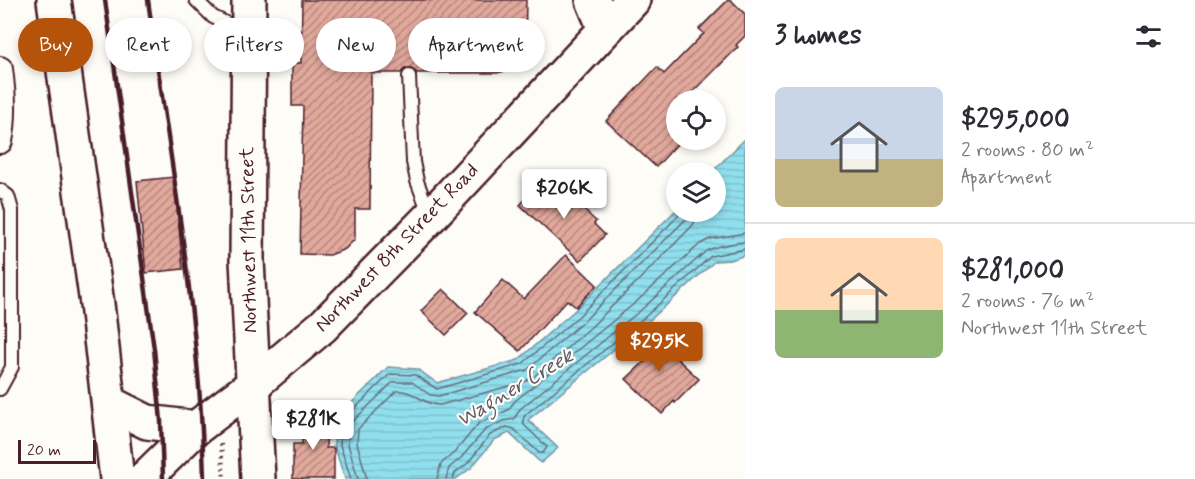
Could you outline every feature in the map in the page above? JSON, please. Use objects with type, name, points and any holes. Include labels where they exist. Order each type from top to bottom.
[{"type":"street","points":[[54,0],[97,304],[117,479]]},
{"type":"street","name":"Northwest 8th Street Road","points":[[144,479],[209,435],[254,384],[323,326],[430,217],[599,14],[633,0]]},
{"type":"street","name":"Northwest 11th Street","points":[[245,11],[248,271],[258,479]]},
{"type":"street","points":[[0,69],[4,98],[0,141]]},
{"type":"street","points":[[109,403],[147,422],[209,435]]},
{"type":"lane","points":[[196,0],[213,16],[245,11]]},
{"type":"lane","points":[[410,76],[413,162],[430,217]]},
{"type":"lane","points":[[0,190],[8,196],[12,210],[12,367],[0,389]]},
{"type":"path","points":[[209,435],[224,479]]},
{"type":"water","name":"Wagner Creek","points":[[745,139],[745,255],[731,260],[715,261],[650,320],[528,420],[558,448],[541,463],[509,433],[494,440],[471,468],[456,479],[345,479],[334,445],[336,418],[388,367],[417,369],[437,383],[518,360],[574,311],[666,220],[666,222],[726,222],[726,162],[722,162]]},
{"type":"building","points":[[302,0],[526,0],[526,18],[408,18],[408,68],[401,73],[371,73],[370,209],[355,209],[355,239],[345,249],[330,255],[300,254],[303,106],[292,106],[292,72],[304,72],[304,18],[302,18]]},
{"type":"building","points":[[728,0],[731,0],[745,14],[745,36],[736,45],[738,47],[695,90],[666,90],[666,150],[672,150],[656,167],[606,121],[657,67],[664,74],[704,33],[699,29]]},
{"type":"building","points":[[415,72],[501,72],[497,73]]},
{"type":"building","points":[[174,177],[183,269],[146,273],[137,181]]},
{"type":"building","points":[[553,182],[596,221],[594,224],[605,235],[580,261],[520,205],[538,185],[544,191]]},
{"type":"building","points":[[566,255],[597,285],[576,307],[567,300],[520,351],[475,312],[503,280],[524,299]]},
{"type":"building","points":[[443,289],[468,313],[446,335],[421,311]]},
{"type":"building","points":[[644,328],[699,379],[662,414],[626,379],[645,361],[627,345]]},
{"type":"building","points":[[302,414],[327,415],[326,448],[334,448],[334,479],[293,479],[293,444],[302,444]]},
{"type":"railway","points":[[105,0],[154,349],[161,421],[163,479]]},
{"type":"railway","points":[[148,0],[190,299],[197,359],[204,479]]}]
